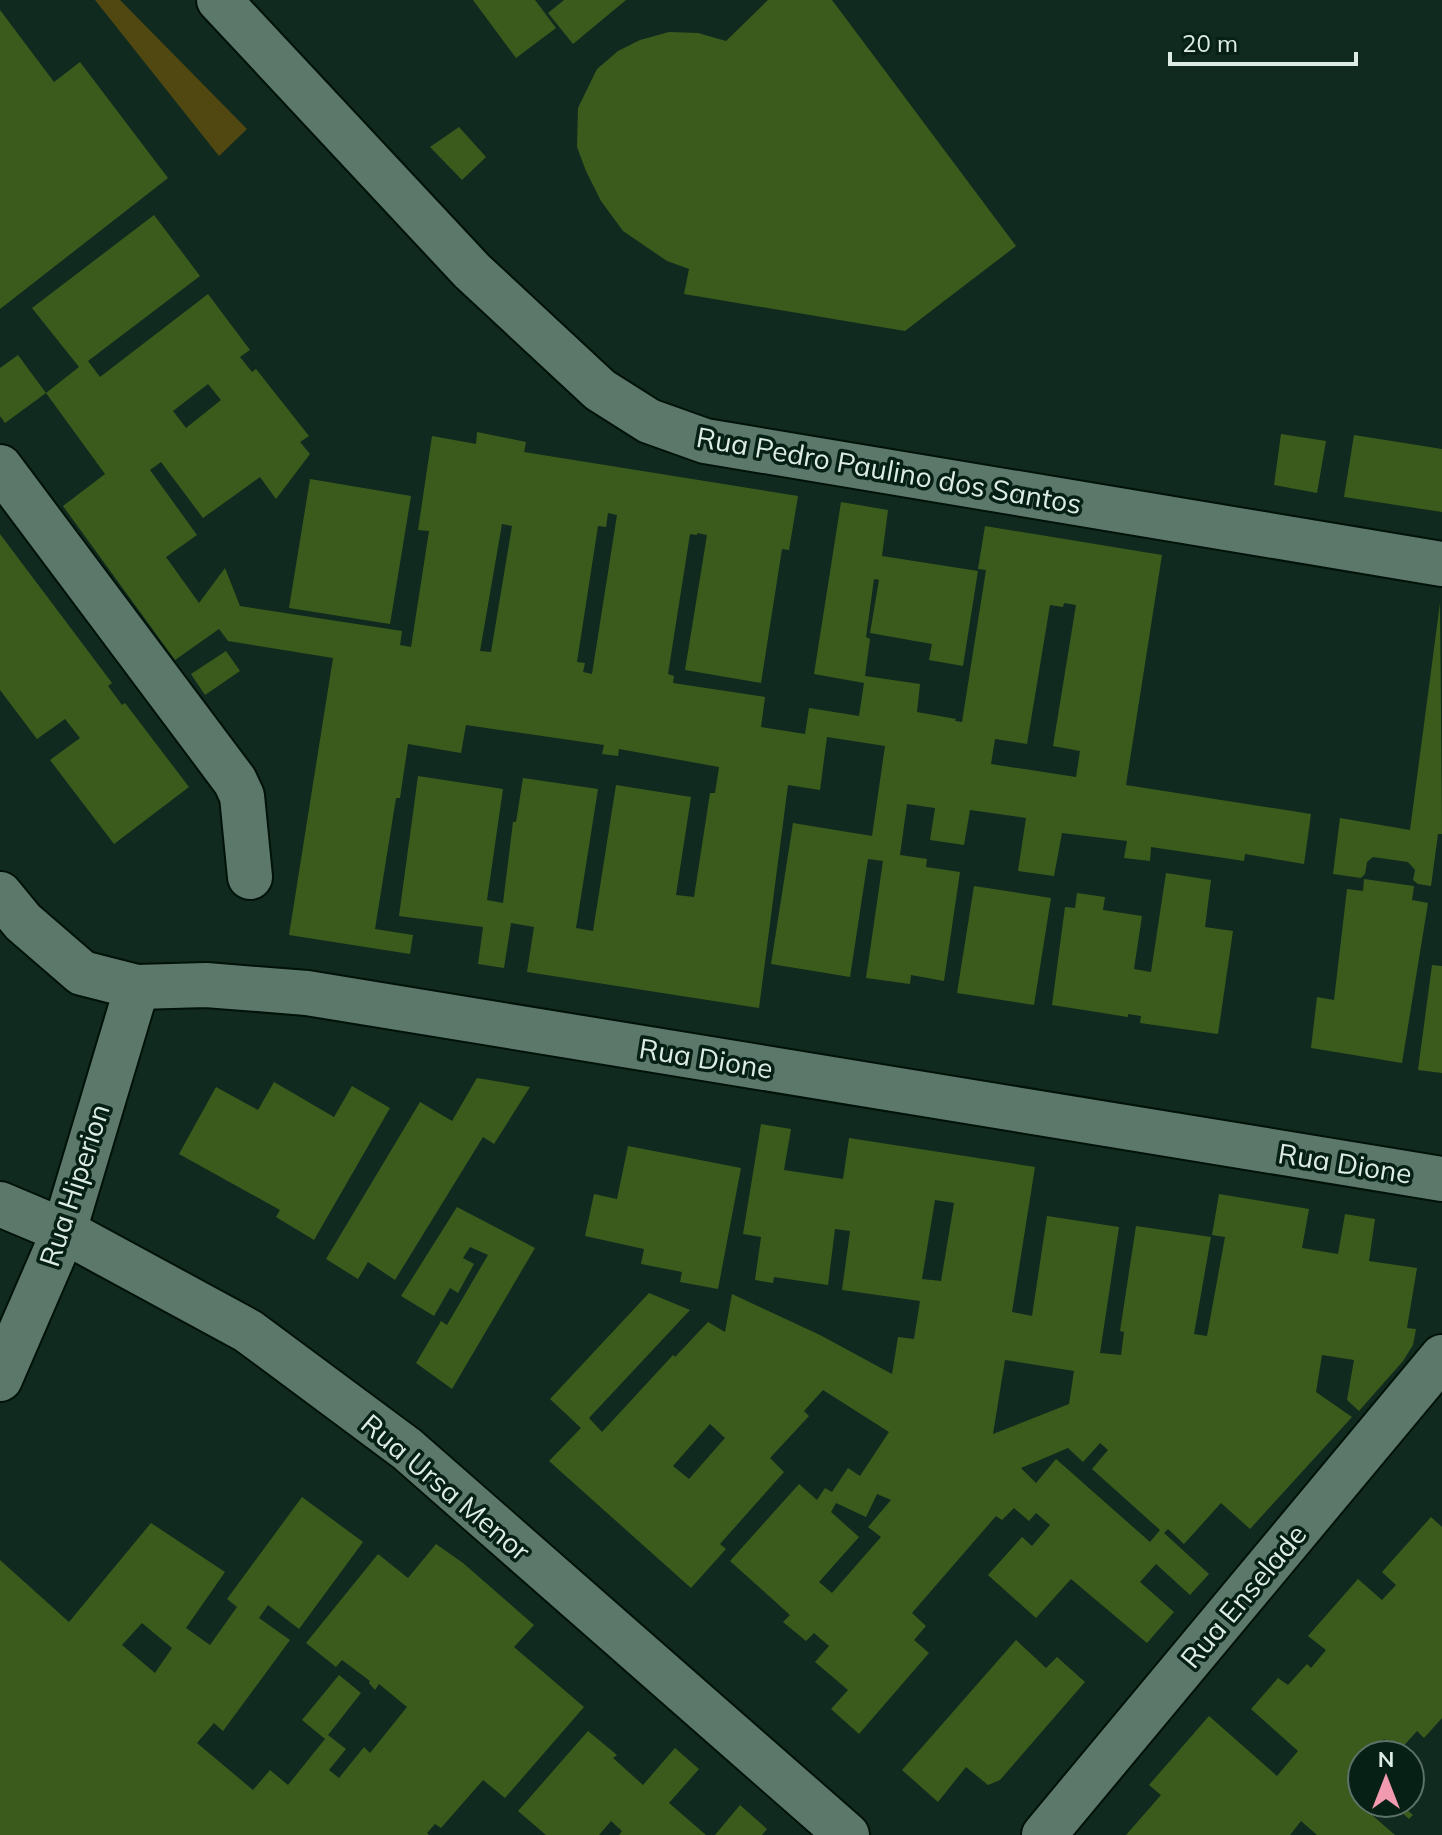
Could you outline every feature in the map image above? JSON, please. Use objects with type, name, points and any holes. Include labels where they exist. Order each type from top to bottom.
[{"type":"street","name":"Rua Pedro Paulino dos Santos","points":[[219,0],[472,271],[600,390],[649,421],[705,441],[1442,564]]},
{"type":"street","points":[[0,467],[235,781],[242,796],[250,877]]},
{"type":"street","name":"Rua Dione","points":[[0,894],[23,922],[82,973],[137,987],[206,985],[307,993],[1442,1179]]},
{"type":"street","name":"Rua Hiperion","points":[[0,1379],[64,1231],[137,987]]},
{"type":"street","name":"Rua Ursa Menor","points":[[0,1204],[64,1231],[248,1331],[407,1449],[847,1835]]},
{"type":"street","name":"Rua Enselade","points":[[1044,1835],[1442,1357]]},
{"type":"shaded area","points":[[95,0],[120,0],[247,129],[219,156]]},
{"type":"building","points":[[473,0],[535,0],[556,28],[516,58]]},
{"type":"building","points":[[564,0],[626,0],[573,44],[548,13]]},
{"type":"building","points":[[768,0],[832,0],[1016,246],[905,331],[684,294],[689,269],[667,261],[623,231],[601,201],[586,171],[577,147],[578,108],[597,69],[618,51],[640,40],[669,32],[698,33],[726,41]]},
{"type":"building","points":[[0,10],[54,82],[80,62],[168,178],[0,309]]},
{"type":"building","points":[[459,127],[486,157],[462,180],[430,147]]},
{"type":"building","points":[[154,215],[200,276],[88,361],[100,377],[208,294],[250,350],[240,357],[252,372],[256,369],[309,436],[300,442],[310,454],[276,499],[260,477],[203,518],[161,462],[150,470],[197,535],[166,557],[199,603],[225,568],[240,606],[402,631],[400,645],[411,647],[429,531],[418,530],[432,436],[476,444],[477,432],[526,442],[524,452],[798,496],[789,550],[782,549],[761,683],[685,670],[707,535],[697,533],[690,534],[668,674],[674,676],[673,683],[765,697],[761,727],[805,734],[809,708],[859,716],[864,683],[814,674],[841,502],[888,510],[882,556],[978,571],[963,666],[929,660],[932,644],[870,633],[879,580],[874,579],[866,637],[870,639],[865,676],[920,684],[917,712],[955,721],[962,722],[986,570],[978,569],[985,526],[1162,555],[1126,785],[1311,814],[1304,864],[1245,854],[1244,861],[1151,847],[1150,861],[1124,858],[1127,841],[1062,833],[1054,876],[1018,871],[1026,818],[970,810],[964,845],[930,840],[935,808],[907,804],[900,855],[927,859],[926,867],[960,872],[944,981],[911,975],[910,984],[866,978],[883,861],[868,859],[850,977],[771,964],[793,823],[872,836],[885,746],[827,737],[820,790],[788,785],[759,1008],[527,972],[534,927],[511,923],[504,968],[478,964],[483,927],[399,916],[418,776],[503,789],[487,900],[503,903],[513,822],[516,822],[523,778],[598,789],[576,928],[593,931],[616,785],[691,797],[676,895],[694,897],[710,793],[715,793],[719,767],[619,749],[618,756],[602,754],[604,745],[466,725],[461,753],[408,744],[375,929],[413,935],[410,954],[289,935],[333,658],[228,641],[219,629],[175,660],[63,506],[105,474],[46,393],[79,367],[32,308]],"holes":[[[208,384],[221,400],[186,428],[173,411]],[[608,513],[617,515],[592,674],[583,672],[585,663],[577,662],[598,526],[606,527]],[[502,524],[512,526],[491,652],[480,651]],[[1064,603],[1076,605],[1053,746],[1080,751],[1076,777],[991,764],[995,739],[1027,744],[1050,605],[1063,607]]]},
{"type":"building","points":[[18,355],[46,393],[5,423],[0,416],[0,368]]},
{"type":"building","points":[[1281,434],[1326,441],[1317,493],[1274,485]]},
{"type":"building","points":[[1354,435],[1442,449],[1442,512],[1344,497]]},
{"type":"building","points":[[310,479],[411,496],[390,624],[289,608]]},
{"type":"building","points":[[0,534],[112,683],[108,686],[122,705],[125,703],[189,787],[114,844],[50,760],[80,738],[65,719],[37,739],[0,690]]},
{"type":"building","points":[[1440,603],[1442,834],[1438,834],[1431,886],[1413,880],[1415,870],[1408,862],[1373,857],[1367,862],[1361,878],[1333,874],[1340,818],[1410,830]]},
{"type":"building","points":[[226,651],[240,671],[205,695],[191,674]]},
{"type":"building","points":[[1166,873],[1211,880],[1205,927],[1233,931],[1218,1034],[1140,1023],[1141,1016],[1128,1014],[1128,1017],[1052,1005],[1065,907],[1075,908],[1077,893],[1105,897],[1103,910],[1142,916],[1134,969],[1151,972]]},
{"type":"building","points":[[1364,879],[1414,886],[1412,900],[1428,903],[1402,1063],[1311,1048],[1317,997],[1334,1000],[1347,889],[1363,891]]},
{"type":"building","points":[[974,886],[1051,898],[1034,1005],[957,993]]},
{"type":"building","points":[[1432,965],[1442,966],[1442,1073],[1418,1070]]},
{"type":"building","points":[[477,1078],[530,1087],[494,1144],[483,1137],[395,1280],[368,1262],[358,1279],[326,1259],[420,1102],[452,1121]]},
{"type":"building","points":[[274,1082],[334,1117],[352,1086],[390,1108],[314,1240],[276,1217],[280,1210],[179,1154],[216,1087],[258,1110]]},
{"type":"building","points":[[761,1124],[791,1129],[784,1170],[843,1179],[849,1138],[1035,1167],[1012,1312],[1032,1316],[1047,1216],[1119,1227],[1100,1353],[1121,1355],[1124,1332],[1120,1331],[1136,1226],[1211,1237],[1194,1334],[1207,1336],[1225,1237],[1212,1235],[1219,1194],[1309,1209],[1302,1248],[1338,1254],[1345,1214],[1375,1219],[1369,1261],[1417,1268],[1407,1328],[1416,1329],[1413,1345],[1403,1361],[1359,1411],[1347,1400],[1354,1360],[1322,1355],[1316,1392],[1352,1417],[1250,1529],[1221,1503],[1184,1544],[1168,1529],[1164,1533],[1209,1574],[1190,1595],[1156,1564],[1140,1582],[1174,1612],[1147,1643],[1071,1579],[1036,1618],[988,1575],[1022,1537],[1032,1546],[1050,1525],[1036,1513],[1029,1521],[1014,1508],[1002,1520],[996,1516],[912,1613],[926,1626],[914,1640],[929,1653],[859,1734],[831,1709],[848,1690],[815,1662],[829,1646],[814,1633],[806,1641],[783,1622],[790,1615],[730,1561],[799,1484],[817,1500],[825,1488],[832,1492],[848,1468],[860,1476],[889,1432],[823,1390],[804,1411],[809,1416],[770,1458],[784,1472],[720,1544],[726,1549],[691,1588],[549,1461],[581,1428],[550,1399],[649,1293],[690,1310],[589,1418],[602,1432],[708,1322],[725,1332],[732,1294],[820,1335],[892,1374],[898,1337],[914,1339],[920,1301],[842,1290],[850,1231],[835,1229],[828,1285],[774,1277],[773,1283],[755,1280],[761,1237],[743,1234]],"holes":[[[935,1200],[954,1203],[941,1281],[922,1279]],[[1005,1360],[1074,1371],[1069,1404],[993,1434]],[[710,1424],[725,1438],[689,1479],[673,1466]],[[1100,1443],[1108,1450],[1092,1469],[1160,1530],[1150,1542],[1056,1459],[1036,1483],[1021,1468],[1068,1448],[1083,1462]],[[877,1494],[891,1500],[868,1527],[881,1537],[832,1593],[819,1582],[859,1537],[831,1512],[836,1503],[866,1517]]]},
{"type":"building","points":[[628,1146],[741,1168],[718,1289],[680,1282],[682,1272],[641,1264],[644,1249],[585,1236],[594,1194],[617,1199]]},
{"type":"building","points":[[457,1207],[535,1248],[452,1389],[416,1363],[441,1321],[447,1325],[488,1255],[470,1247],[463,1258],[474,1264],[458,1293],[450,1288],[434,1316],[401,1296]]},
{"type":"building","points":[[302,1497],[363,1542],[299,1629],[268,1605],[259,1618],[290,1640],[223,1731],[214,1723],[197,1743],[253,1790],[270,1770],[288,1785],[325,1739],[302,1720],[339,1675],[361,1693],[328,1735],[346,1749],[329,1770],[339,1778],[364,1747],[370,1753],[407,1707],[379,1684],[375,1690],[370,1681],[342,1660],[336,1667],[306,1643],[378,1554],[408,1578],[436,1544],[463,1563],[534,1625],[514,1647],[584,1707],[505,1798],[483,1780],[441,1828],[435,1824],[427,1833],[429,1835],[0,1835],[0,1560],[69,1622],[151,1523],[225,1572],[186,1628],[210,1645],[237,1607],[227,1599]],"holes":[[[142,1623],[172,1648],[155,1673],[122,1645]]]},
{"type":"building","points":[[1431,1517],[1442,1527],[1442,1718],[1424,1738],[1417,1731],[1410,1739],[1346,1739],[1346,1819],[1377,1819],[1395,1835],[1317,1835],[1301,1821],[1290,1835],[1126,1835],[1161,1795],[1149,1785],[1209,1716],[1277,1776],[1298,1751],[1251,1709],[1278,1678],[1288,1685],[1307,1664],[1311,1668],[1326,1650],[1308,1636],[1358,1579],[1382,1600],[1396,1585],[1382,1572]]},
{"type":"building","points":[[1016,1640],[1046,1668],[1057,1657],[1085,1682],[1000,1780],[988,1785],[966,1767],[938,1802],[902,1770]]},
{"type":"building","points":[[588,1731],[617,1755],[613,1758],[643,1785],[675,1748],[699,1769],[669,1803],[706,1835],[619,1835],[622,1831],[611,1821],[599,1835],[546,1835],[518,1811]]},
{"type":"building","points":[[740,1805],[767,1829],[762,1835],[715,1835]]}]
